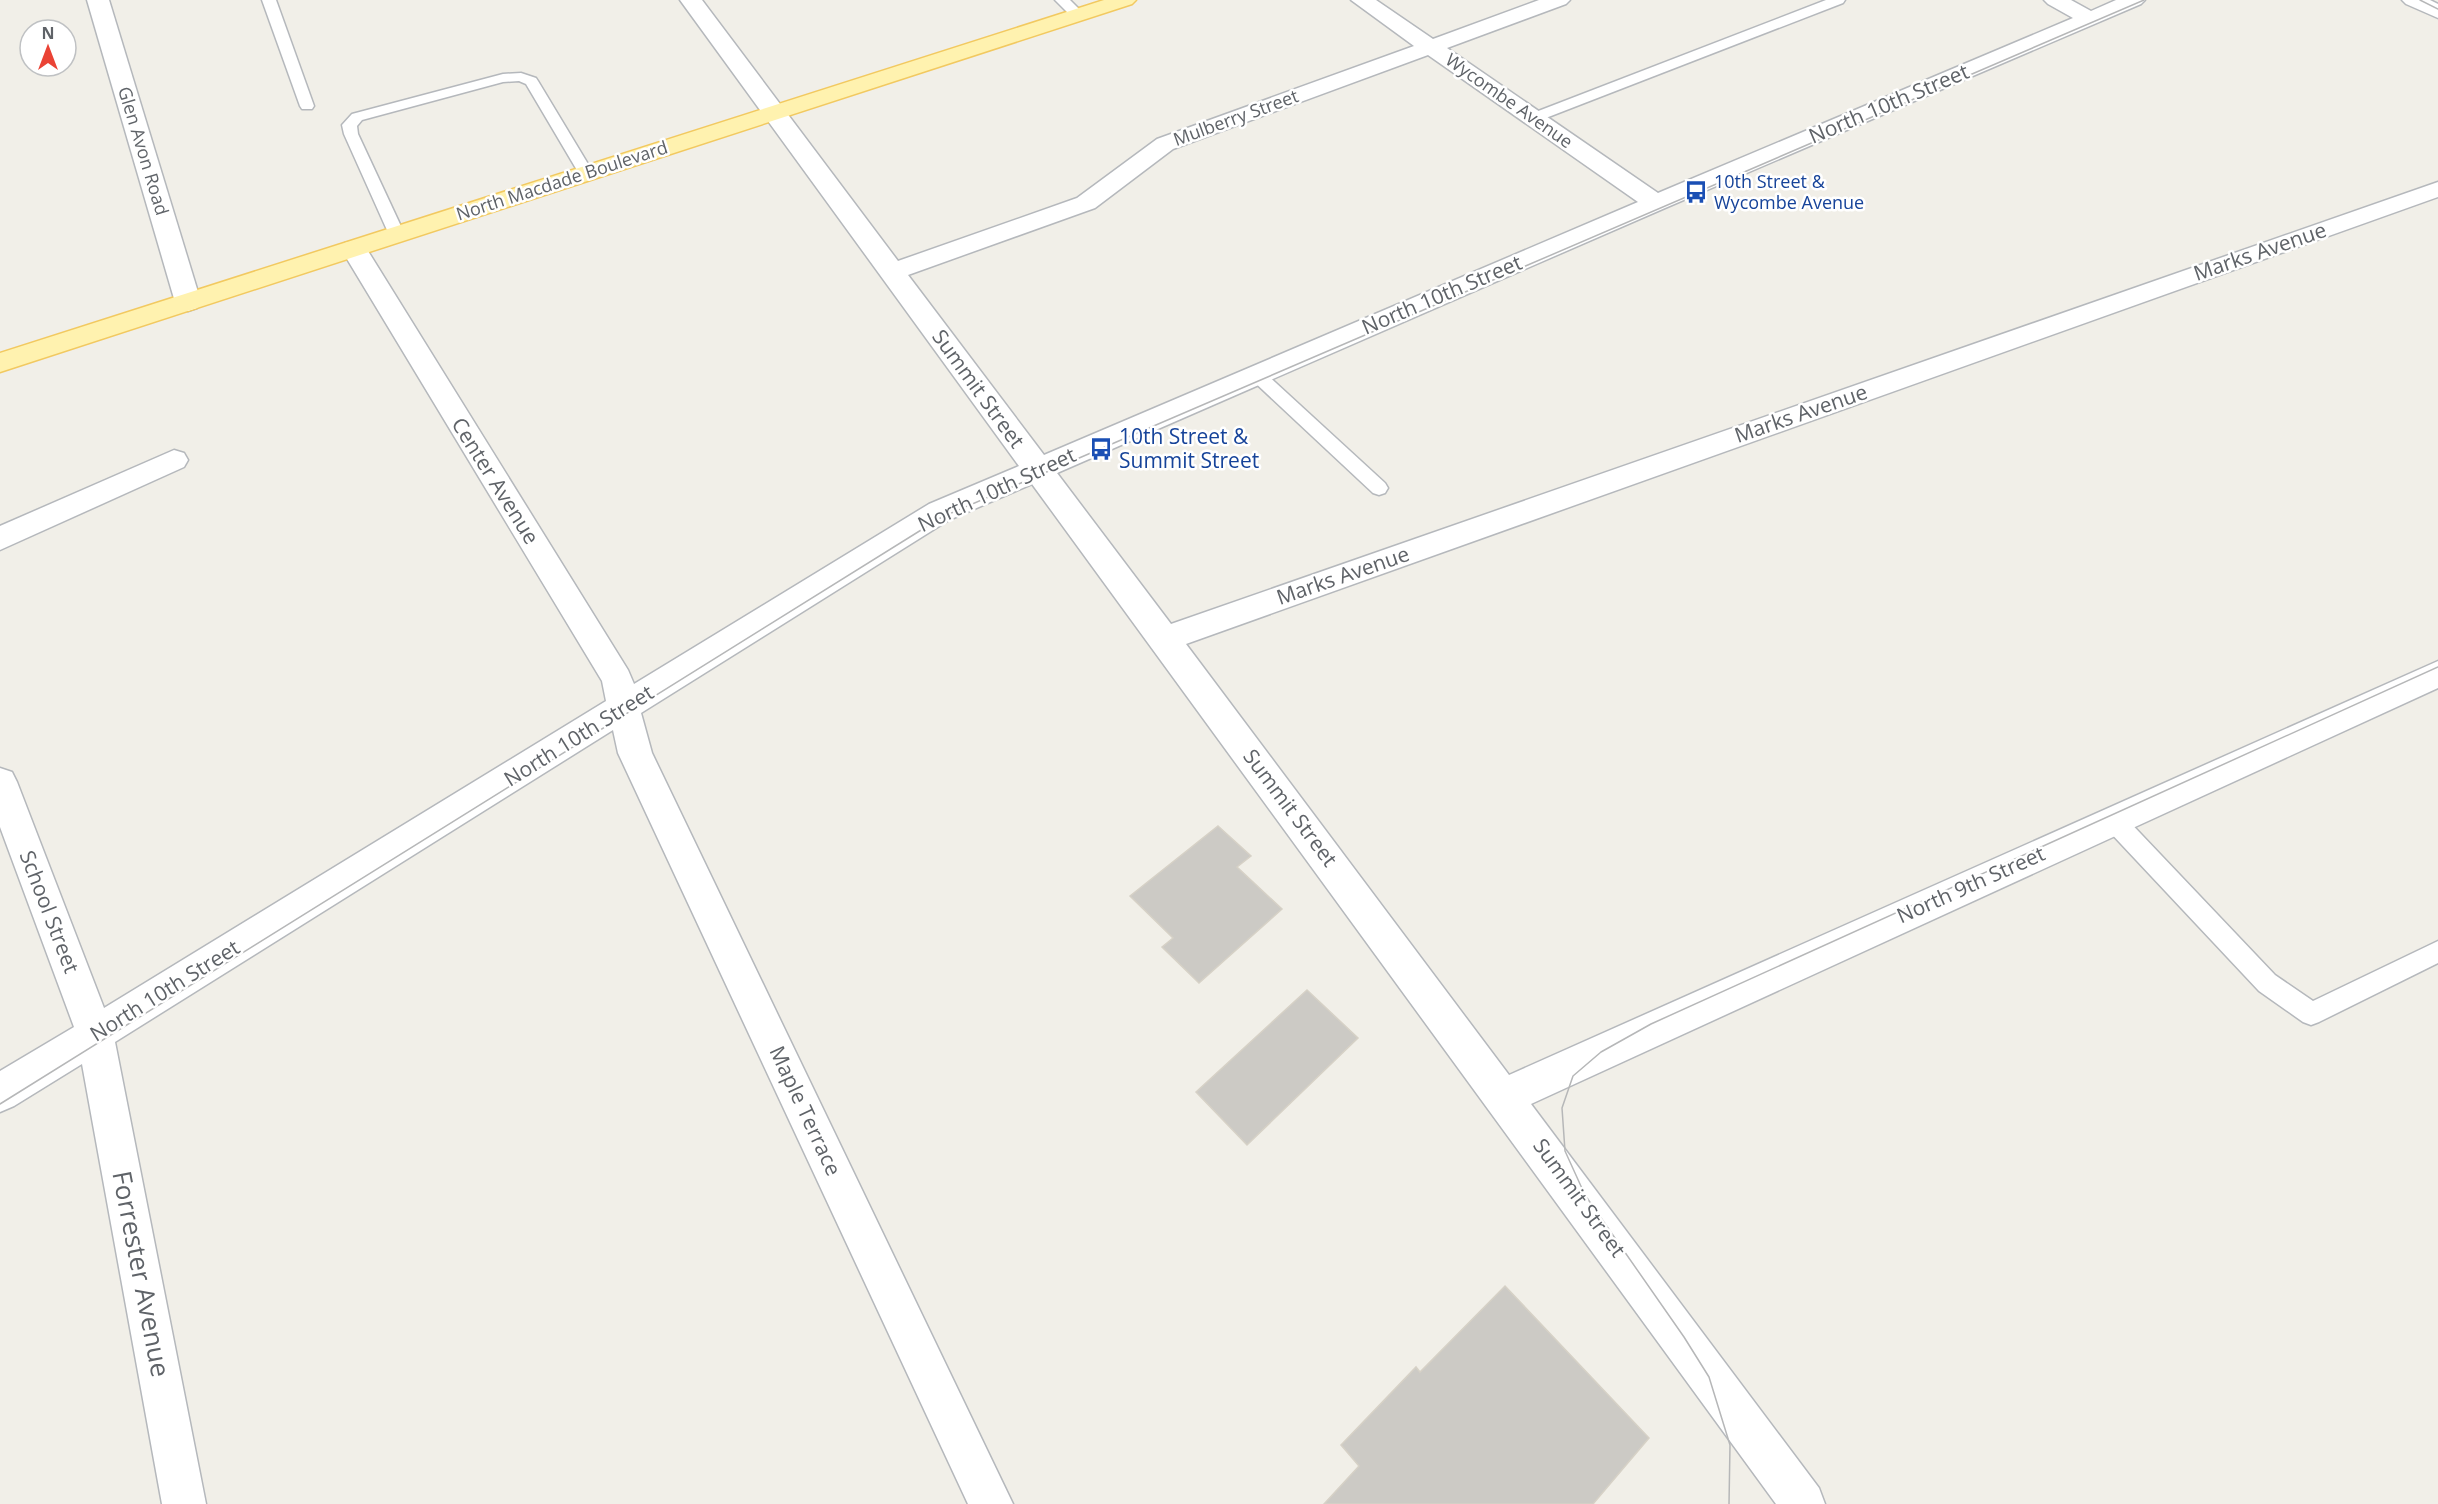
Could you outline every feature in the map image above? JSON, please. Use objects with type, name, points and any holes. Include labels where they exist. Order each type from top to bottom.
[{"type":"main road","name":"North Macdade Boulevard","points":[[0,363],[774,113],[1070,8],[1125,0]]},
{"type":"street","name":"Glen Avon Road","points":[[98,0],[188,302]]},
{"type":"street","name":"Summit Street","points":[[691,0],[1504,1097],[1789,1498]]},
{"type":"street","name":"Wycombe Avenue","points":[[1362,0],[1656,203]]},
{"type":"street","name":"Mulberry Street","points":[[892,272],[1086,203],[1165,144],[1559,0]]},
{"type":"street","points":[[2055,0],[2090,19]]},
{"type":"street","name":"North 10th Street","points":[[0,1093],[96,1038],[625,712],[939,512],[2134,0]]},
{"type":"street","points":[[2424,2],[2438,12]]},
{"type":"street","name":"Marks Avenue","points":[[1165,639],[2438,189]]},
{"type":"street","name":"Center Avenue","points":[[354,249],[617,679],[625,712]]},
{"type":"street","points":[[0,539],[174,460]]},
{"type":"street","name":"North 9th Street","points":[[1504,1097],[2438,674]]},
{"type":"street","name":"Maple Terrace","points":[[625,712],[635,753],[992,1504]]},
{"type":"street","name":"School Street","points":[[0,782],[96,1038]]},
{"type":"street","name":"Forrester Avenue","points":[[96,1038],[184,1504]]},
{"type":"lane","points":[[269,0],[307,106]]},
{"type":"lane","points":[[1533,118],[1838,0]]},
{"type":"lane","points":[[397,234],[351,134],[349,125],[357,117],[503,78],[522,77],[531,81],[586,174]]},
{"type":"lane","points":[[1257,375],[1379,488]]},
{"type":"lane","points":[[2114,821],[2267,983],[2311,1014],[2438,952]]},
{"type":"building","points":[[1218,826],[1251,856],[1237,867],[1282,909],[1199,983],[1162,947],[1173,938],[1130,896]]},
{"type":"building","points":[[1307,990],[1358,1038],[1247,1145],[1196,1092]]},
{"type":"building","points":[[1505,1286],[1649,1438],[1593,1504],[1324,1504],[1359,1466],[1341,1445],[1416,1367],[1420,1372]]},
{"type":"tram line","points":[[0,1104],[942,517],[2144,0]]},
{"type":"tram line","points":[[2420,0],[2438,9]]},
{"type":"tram line","points":[[1729,1504],[1730,1445],[1709,1377],[1684,1337],[1585,1195],[1565,1151],[1562,1108],[1573,1076],[1601,1052],[1651,1024],[2438,667]]},
{"type":"place","name":"10th Street & Wycombe Avenue","points":[[1696,192]]},
{"type":"place","name":"10th Street & Summit Street","points":[[1101,449]]}]
